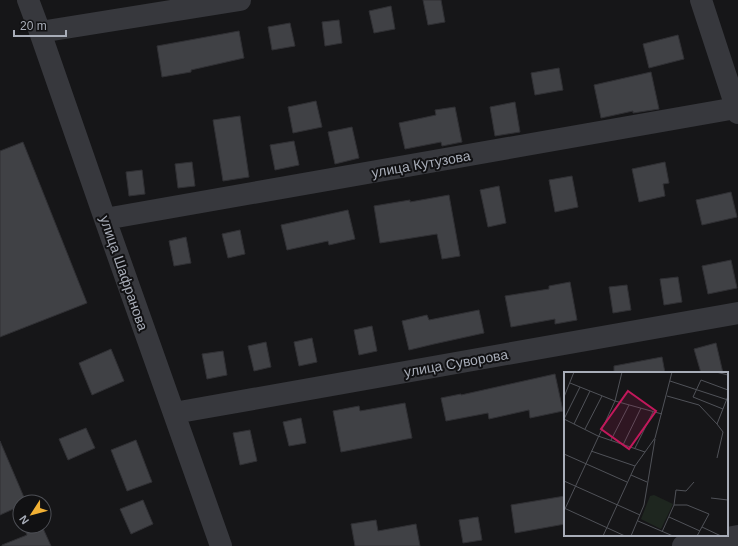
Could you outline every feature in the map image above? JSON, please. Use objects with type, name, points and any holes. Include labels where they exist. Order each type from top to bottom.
[{"type":"street","name":"улица Шафранова","points":[[28,0],[221,546]]},
{"type":"street","points":[[40,32],[240,0]]},
{"type":"street","points":[[701,0],[737,110]]},
{"type":"street","name":"улица Кутузова","points":[[105,219],[737,110]]},
{"type":"street","name":"улица Суворова","points":[[174,414],[738,313]]},
{"type":"street","points":[[683,546],[738,536]]},
{"type":"building","points":[[423,0],[441,0],[445,22],[428,25]]},
{"type":"building","points":[[391,6],[395,29],[374,33],[369,11]]},
{"type":"building","points":[[339,20],[342,43],[325,46],[322,22]]},
{"type":"building","points":[[290,23],[295,46],[272,50],[268,27]]},
{"type":"building","points":[[239,31],[244,58],[191,70],[191,72],[162,77],[157,46]]},
{"type":"building","points":[[678,35],[684,59],[649,68],[643,44]]},
{"type":"building","points":[[559,68],[563,90],[535,95],[531,73]]},
{"type":"building","points":[[651,72],[659,109],[633,113],[633,111],[601,118],[594,85]]},
{"type":"building","points":[[316,101],[322,127],[293,133],[288,107]]},
{"type":"building","points":[[515,102],[520,132],[495,136],[490,107]]},
{"type":"building","points":[[455,107],[462,142],[442,146],[441,142],[405,149],[399,123],[436,115],[435,110]]},
{"type":"building","points":[[240,116],[249,177],[223,181],[213,120]]},
{"type":"building","points":[[352,127],[359,158],[335,164],[328,132]]},
{"type":"building","points":[[294,141],[299,165],[275,170],[270,145]]},
{"type":"building","points":[[23,142],[87,303],[0,337],[0,151]]},
{"type":"building","points":[[192,162],[195,186],[178,188],[175,164]]},
{"type":"building","points":[[665,162],[669,183],[663,184],[665,196],[639,202],[632,169]]},
{"type":"building","points":[[142,170],[145,194],[129,196],[126,172]]},
{"type":"building","points":[[572,176],[578,207],[555,212],[549,180]]},
{"type":"building","points":[[499,186],[506,223],[488,227],[480,190]]},
{"type":"building","points":[[731,192],[737,217],[702,225],[696,200]]},
{"type":"building","points":[[449,195],[460,256],[442,259],[437,234],[380,243],[374,206],[410,200],[410,202]]},
{"type":"building","points":[[348,210],[355,239],[329,245],[328,241],[287,250],[281,225]]},
{"type":"building","points":[[240,230],[245,254],[228,258],[222,234]]},
{"type":"building","points":[[186,237],[191,263],[174,266],[169,241]]},
{"type":"building","points":[[731,260],[737,288],[708,294],[702,266]]},
{"type":"building","points":[[678,277],[682,302],[664,305],[660,279]]},
{"type":"building","points":[[570,282],[577,320],[555,324],[555,319],[511,327],[505,296],[549,289],[549,286]]},
{"type":"building","points":[[627,285],[631,310],[613,313],[609,287]]},
{"type":"building","points":[[479,310],[484,333],[409,350],[402,321],[427,315],[429,320]]},
{"type":"building","points":[[372,326],[377,351],[359,355],[354,330]]},
{"type":"building","points":[[312,338],[317,362],[299,366],[294,342]]},
{"type":"building","points":[[266,342],[271,367],[254,371],[248,346]]},
{"type":"building","points":[[716,343],[723,372],[701,372],[694,349]]},
{"type":"building","points":[[111,349],[124,381],[92,395],[79,363]]},
{"type":"building","points":[[223,351],[227,375],[207,379],[202,354]]},
{"type":"building","points":[[662,357],[665,372],[614,372],[614,366]]},
{"type":"building","points":[[555,374],[563,411],[530,418],[529,410],[489,419],[488,413],[446,421],[441,398]]},
{"type":"building","points":[[405,403],[412,438],[341,452],[333,411],[359,406],[360,411]]},
{"type":"building","points":[[301,418],[306,443],[289,446],[283,422]]},
{"type":"building","points":[[86,428],[95,448],[68,460],[59,439]]},
{"type":"building","points":[[250,430],[257,461],[240,465],[233,433]]},
{"type":"building","points":[[136,440],[152,482],[127,491],[111,450]]},
{"type":"building","points":[[0,441],[23,494],[12,494],[12,510],[0,515]]},
{"type":"building","points":[[564,496],[564,524],[515,533],[511,505]]},
{"type":"building","points":[[143,500],[153,524],[131,534],[120,509]]},
{"type":"building","points":[[478,517],[482,540],[463,543],[459,520]]},
{"type":"building","points":[[376,520],[378,531],[416,524],[420,546],[355,546],[351,524]]},
{"type":"building","points":[[46,534],[51,546],[2,546],[2,545],[27,535]]}]
